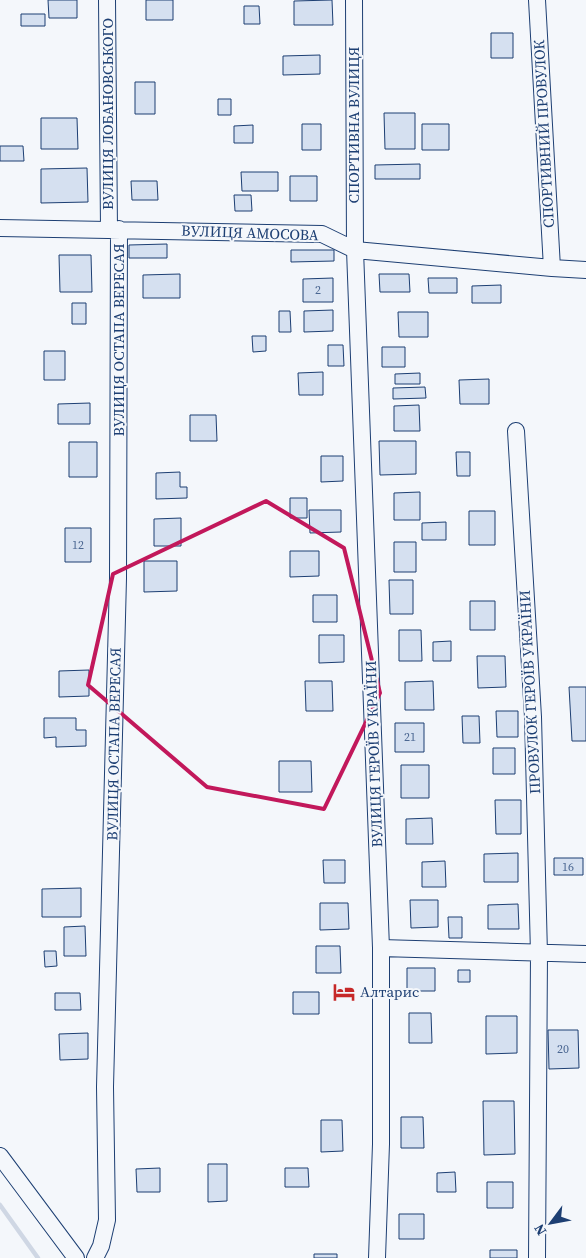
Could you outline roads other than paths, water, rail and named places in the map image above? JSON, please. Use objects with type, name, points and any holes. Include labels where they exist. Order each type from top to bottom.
[{"type":"street","name":"ВУЛИЦЯ ЛОБАНОВСЬКОГО","points":[[107,0],[114,229]]},
{"type":"street","name":"СПОРТИВНА ВУЛИЦЯ","points":[[354,0],[355,250]]},
{"type":"street","name":"СПОРТИВНИЙ ПРОВУЛОК","points":[[537,0],[552,268]]},
{"type":"street","name":"ВУЛИЦЯ АМОСОВА","points":[[0,228],[322,234],[355,250],[586,270]]},
{"type":"street","name":"ВУЛИЦЯ ОСТАПА ВЕРЕСАЯ","points":[[95,1258],[101,1246],[107,1220],[105,1086],[118,578],[114,229]]},
{"type":"street","name":"ВУЛИЦЯ ГЕРОЇВ УКРАЇНИ","points":[[355,250],[381,948],[381,1144],[377,1258]]},
{"type":"street","name":"ПРОВУЛОК ГЕРОЇВ УКРАЇНИ","points":[[516,431],[533,717],[539,954],[537,1258]]},
{"type":"street","points":[[381,948],[586,954]]},
{"type":"street","points":[[0,1156],[76,1258]]},
{"type":"waterway","points":[[0,1205],[38,1258]]},
{"type":"place","name":"Алтарис","points":[[344,992]]}]
